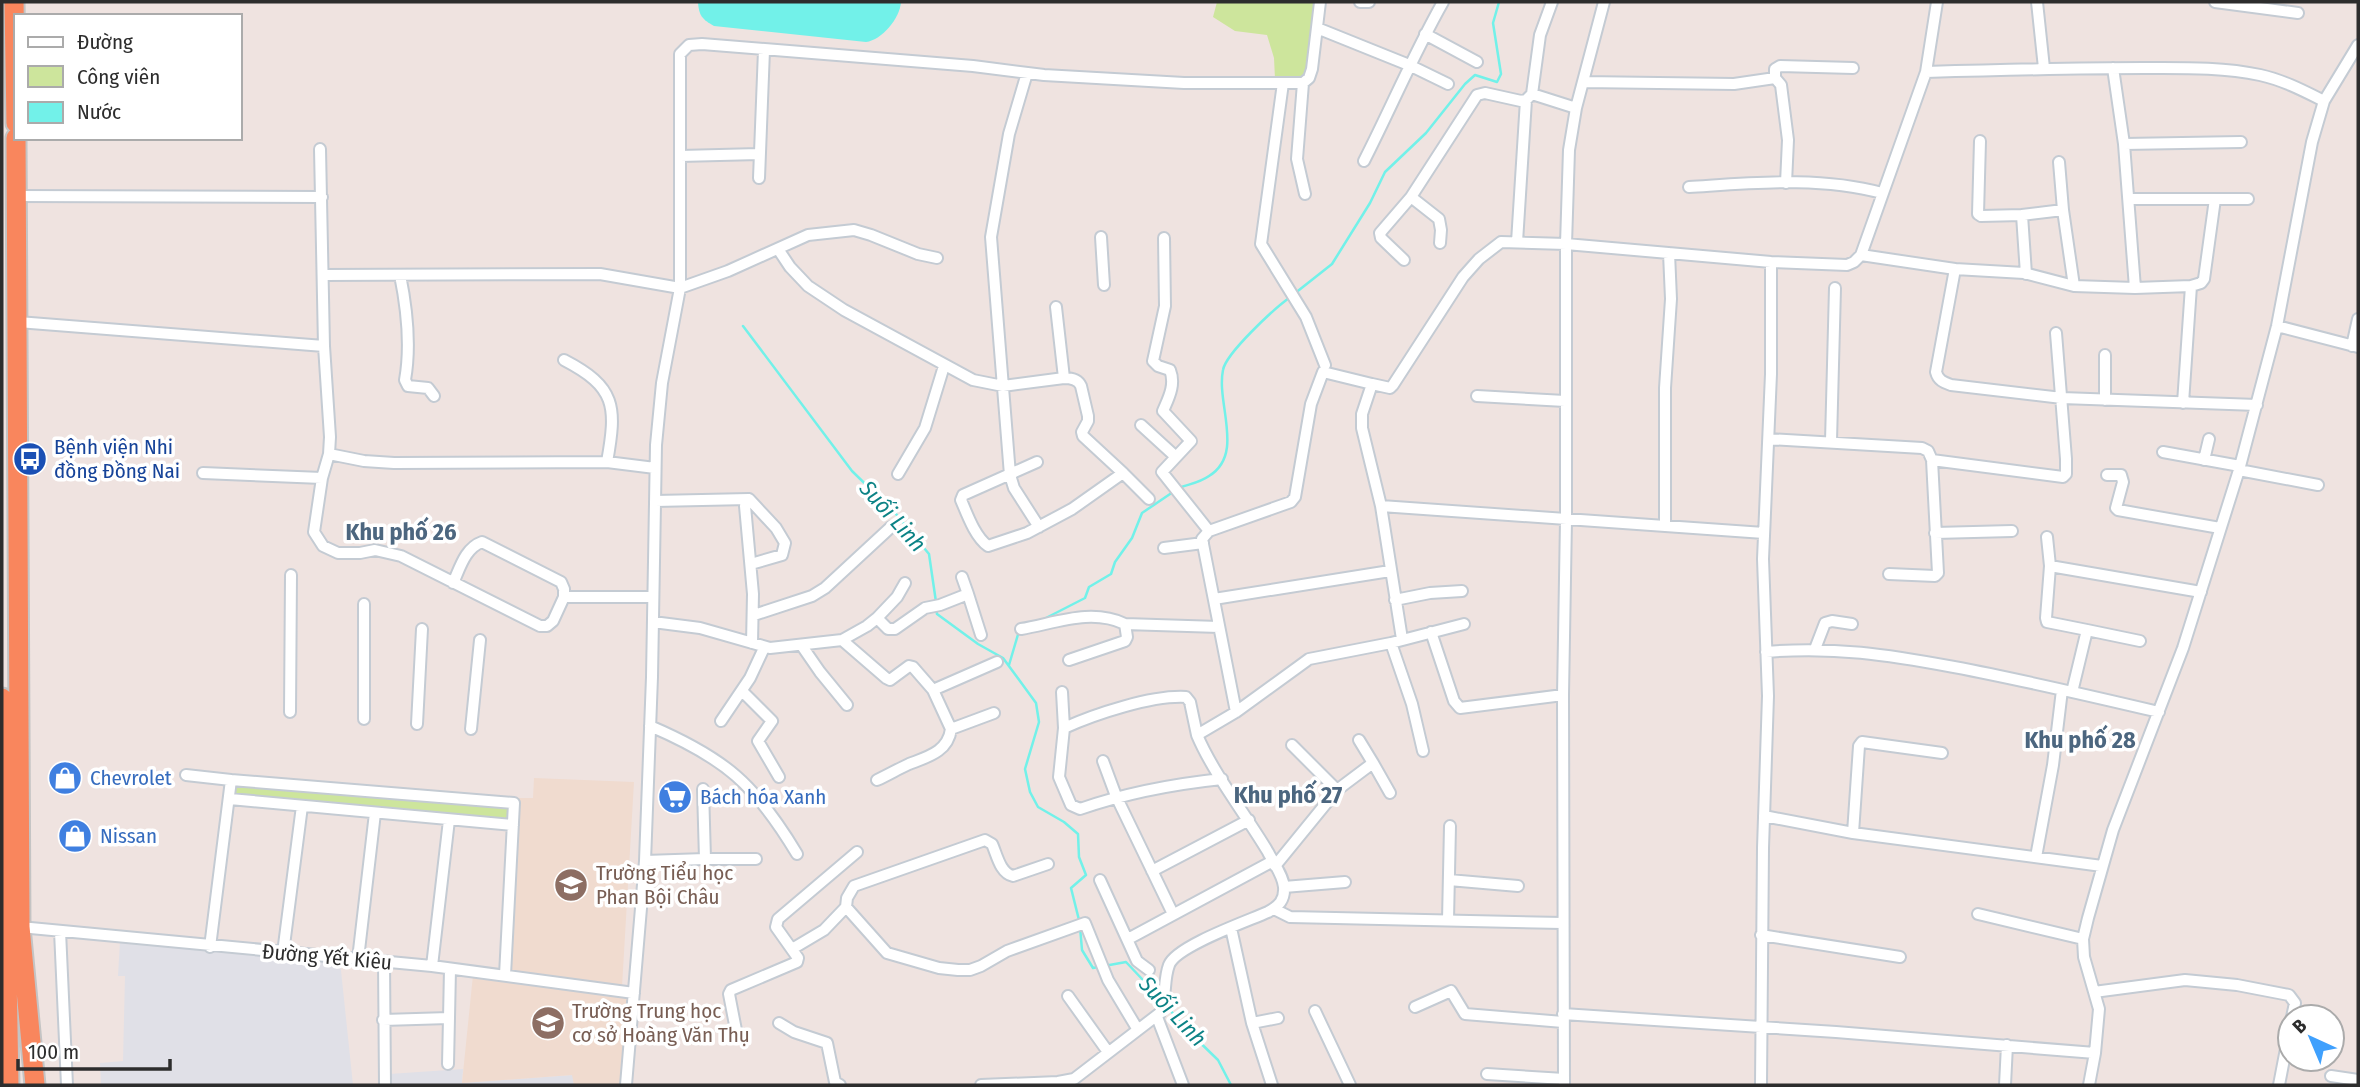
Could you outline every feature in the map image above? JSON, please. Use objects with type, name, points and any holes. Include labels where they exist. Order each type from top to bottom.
[{"type":"highway","points":[[16,140],[20,927],[35,1085]]},
{"type":"highway","points":[[2,698],[9,1085]]},
{"type":"street","points":[[626,1085],[645,861],[655,468],[662,383],[680,288],[680,54],[688,45],[702,44],[1027,73],[1184,83],[1303,83],[1309,78],[1321,2]]},
{"type":"street","points":[[1360,2],[1369,2]]},
{"type":"street","points":[[1364,160],[1409,65],[1443,2]]},
{"type":"street","points":[[1517,242],[1529,97],[1540,35],[1552,2]]},
{"type":"street","points":[[1487,1074],[1564,1082],[1563,695],[1569,150],[1576,108],[1604,2]]},
{"type":"street","points":[[1236,712],[1202,539],[1209,531],[1291,502],[1295,497],[1311,404],[1322,372],[1390,388],[1463,277],[1479,259],[1501,243],[1566,244],[1771,262],[1847,265],[1861,255],[1926,72],[1937,2]]},
{"type":"street","points":[[2037,2],[2044,68]]},
{"type":"street","points":[[2215,2],[2298,13]]},
{"type":"street","points":[[1317,28],[1409,65],[1448,84]]},
{"type":"street","points":[[1425,34],[1478,62]]},
{"type":"street","points":[[2089,1085],[2099,1009],[2084,957],[2083,939],[2102,866],[2201,592],[2239,468],[2277,326],[2312,142],[2324,101],[2354,59],[2358,45]]},
{"type":"street","points":[[759,178],[764,50]]},
{"type":"street","points":[[1786,183],[1788,140],[1781,85],[1775,78],[1775,69],[1780,66],[1853,68]]},
{"type":"street","points":[[1926,72],[2044,68],[2178,68],[2261,75],[2289,84],[2324,101]]},
{"type":"street","points":[[2113,68],[2124,144],[2136,288]]},
{"type":"street","points":[[1027,73],[1009,134],[991,237],[1010,475],[1014,488],[1039,527]]},
{"type":"street","points":[[1583,82],[1734,84],[1775,78]]},
{"type":"street","points":[[1283,83],[1261,243],[1306,317],[1325,365]]},
{"type":"street","points":[[1303,83],[1297,159],[1305,194]]},
{"type":"street","points":[[1404,260],[1380,233],[1411,197],[1477,95],[1485,93],[1513,100],[1529,97],[1576,108]]},
{"type":"street","points":[[1980,141],[1978,214],[2022,215],[2063,210]]},
{"type":"street","points":[[2124,144],[2241,142]]},
{"type":"street","points":[[320,149],[324,346],[330,437],[314,532],[323,546],[338,553],[375,550],[401,556],[453,583],[540,626],[547,626],[553,621],[564,597],[561,582],[482,542],[474,544],[467,553],[453,583]]},
{"type":"street","points":[[680,156],[760,154]]},
{"type":"street","points":[[2059,162],[2074,286]]},
{"type":"street","points":[[1689,187],[1759,183],[1838,184],[1882,193]]},
{"type":"street","points":[[17,196],[322,197]]},
{"type":"street","points":[[1411,197],[1439,219],[1440,243]]},
{"type":"street","points":[[2129,199],[2248,199]]},
{"type":"street","points":[[1861,255],[1955,269],[2026,274],[2074,286],[2191,286],[2204,279],[2215,199]]},
{"type":"street","points":[[2022,215],[2026,274]]},
{"type":"street","points":[[323,275],[600,274],[680,288],[728,271],[808,235],[854,230],[872,234],[918,254],[937,258]]},
{"type":"street","points":[[1101,237],[1104,285]]},
{"type":"street","points":[[1164,238],[1163,320],[1153,361],[1170,370],[1173,377],[1170,400],[1163,411],[1191,441],[1162,472],[1209,531]]},
{"type":"street","points":[[778,249],[808,286],[844,310],[973,380],[1003,386],[1072,379],[1081,386],[1088,416],[1082,432],[1084,439],[1149,499]]},
{"type":"street","points":[[1665,526],[1665,388],[1671,299],[1670,253]]},
{"type":"street","points":[[1761,1085],[1761,935],[1767,742],[1764,533],[1769,439],[1771,262]]},
{"type":"street","points":[[1955,269],[1936,372],[1937,378],[1951,385],[2062,398],[2257,405]]},
{"type":"street","points":[[400,275],[405,299],[407,340],[405,380],[408,386],[428,388],[434,396]]},
{"type":"street","points":[[2183,403],[2191,286]]},
{"type":"street","points":[[1831,441],[1835,288]]},
{"type":"street","points":[[1056,307],[1064,378]]},
{"type":"street","points":[[2277,326],[2355,346],[2358,318]]},
{"type":"street","points":[[18,323],[324,346]]},
{"type":"street","points":[[1932,460],[2063,477],[2066,474],[2056,334]]},
{"type":"street","points":[[2105,355],[2105,400]]},
{"type":"street","points":[[564,360],[585,371],[604,388],[611,405],[613,428],[607,462]]},
{"type":"street","points":[[898,474],[925,428],[944,366]]},
{"type":"street","points":[[1372,384],[1362,414],[1362,428],[1381,506],[1402,639]]},
{"type":"street","points":[[1477,396],[1565,401]]},
{"type":"street","points":[[1141,425],[1176,457]]},
{"type":"street","points":[[1769,439],[1831,441],[1922,448],[1928,451],[1932,460],[1938,566],[1935,576],[1889,574]]},
{"type":"street","points":[[2204,460],[2209,439]]},
{"type":"street","points":[[2163,452],[2318,485]]},
{"type":"street","points":[[329,454],[394,463],[607,462],[655,468]]},
{"type":"street","points":[[1037,462],[963,495],[961,500],[983,542],[994,545],[1039,527],[1072,509],[1123,473]]},
{"type":"street","points":[[203,473],[322,478]]},
{"type":"street","points":[[2107,475],[2121,475],[2123,478],[2116,508],[2118,510],[2220,528]]},
{"type":"street","points":[[654,501],[749,499],[776,528],[785,543],[782,555],[751,564]]},
{"type":"street","points":[[749,499],[746,506],[754,615],[752,643]]},
{"type":"street","points":[[1381,506],[1764,533]]},
{"type":"street","points":[[754,615],[812,596],[825,588],[891,527]]},
{"type":"street","points":[[1935,533],[2012,531]]},
{"type":"street","points":[[2047,537],[2050,566],[2047,622],[2140,641]]},
{"type":"street","points":[[1164,548],[1203,543]]},
{"type":"street","points":[[2050,566],[2201,592]]},
{"type":"street","points":[[1214,599],[1390,571]]},
{"type":"street","points":[[290,712],[291,575]]},
{"type":"street","points":[[962,577],[981,635]]},
{"type":"street","points":[[653,622],[700,628],[764,648],[842,640],[877,618],[897,597],[905,583]]},
{"type":"street","points":[[1395,600],[1430,593],[1462,591]]},
{"type":"street","points":[[877,618],[891,630],[925,608],[968,594]]},
{"type":"street","points":[[564,597],[653,597]]},
{"type":"street","points":[[364,604],[364,719]]},
{"type":"street","points":[[1021,629],[1099,616],[1125,624],[1219,627]]},
{"type":"street","points":[[1815,649],[1825,623],[1832,621],[1852,624]]},
{"type":"street","points":[[1069,660],[1125,641],[1125,624]]},
{"type":"street","points":[[1198,735],[1236,712],[1309,659],[1391,643],[1464,624]]},
{"type":"street","points":[[417,724],[422,629]]},
{"type":"street","points":[[2036,857],[2067,691],[2087,630]]},
{"type":"street","points":[[1431,632],[1454,701],[1460,708],[1563,695]]},
{"type":"street","points":[[471,729],[480,640]]},
{"type":"street","points":[[842,640],[890,680],[909,666],[913,667],[933,690],[951,729],[946,743],[936,753],[877,780]]},
{"type":"street","points":[[1391,643],[1412,704],[1423,751]]},
{"type":"street","points":[[802,646],[847,705]]},
{"type":"street","points":[[721,721],[742,691],[764,648]]},
{"type":"street","points":[[1766,652],[1815,649],[1861,652],[1923,662],[2159,712]]},
{"type":"street","points":[[933,690],[997,662]]},
{"type":"street","points":[[742,691],[772,721],[758,741],[779,777]]},
{"type":"street","points":[[1062,692],[1063,728],[1059,777],[1071,805],[1080,809],[1116,796],[1222,779]]},
{"type":"street","points":[[981,1085],[1075,1082],[1108,1052],[1158,1015],[1165,1001],[1169,966],[1176,955],[1275,909],[1283,899],[1284,887],[1274,863],[1204,751],[1190,702],[1186,697],[1107,712],[1063,728]]},
{"type":"street","points":[[951,729],[993,713]]},
{"type":"street","points":[[650,726],[700,749],[744,782],[775,817],[797,854]]},
{"type":"street","points":[[1359,740],[1390,793]]},
{"type":"street","points":[[1853,833],[1859,746],[1863,742],[1942,753]]},
{"type":"street","points":[[1292,745],[1337,790]]},
{"type":"street","points":[[1102,761],[1173,914]]},
{"type":"street","points":[[1128,939],[1274,863],[1337,790],[1373,763]]},
{"type":"street","points":[[186,775],[514,803],[505,975]]},
{"type":"street","points":[[210,947],[232,780]]},
{"type":"street","points":[[703,789],[705,859]]},
{"type":"street","points":[[230,799],[513,825]]},
{"type":"street","points":[[283,953],[302,806]]},
{"type":"street","points":[[358,959],[375,813]]},
{"type":"street","points":[[1764,816],[1853,833],[2102,866]]},
{"type":"street","points":[[432,966],[449,820]]},
{"type":"street","points":[[1152,871],[1248,820]]},
{"type":"street","points":[[1448,920],[1450,826]]},
{"type":"street","points":[[792,949],[824,930],[846,907],[847,898],[854,886],[985,840],[992,844],[1003,871],[1008,876],[1048,864]]},
{"type":"street","points":[[736,1030],[729,994],[731,990],[797,961],[798,957],[776,927],[778,919],[857,852]]},
{"type":"street","points":[[645,861],[755,859]]},
{"type":"street","points":[[1100,880],[1137,961],[1149,970]]},
{"type":"street","points":[[1449,880],[1518,886]]},
{"type":"street","points":[[1284,887],[1345,882]]},
{"type":"street","points":[[846,907],[887,953],[939,968],[958,970],[981,966],[1007,951],[1085,923],[1105,973],[1138,1030]]},
{"type":"street","points":[[1275,909],[1290,917],[1562,923]]},
{"type":"street","points":[[1978,914],[2083,939]]},
{"type":"street","name":"Đường Yết Kiêu","points":[[20,927],[432,966],[634,993]]},
{"type":"street","points":[[1231,928],[1252,1023],[1272,1085]]},
{"type":"street","points":[[60,931],[67,1085]]},
{"type":"street","points":[[1761,935],[1900,957]]},
{"type":"street","points":[[384,962],[385,1085]]},
{"type":"street","points":[[448,1064],[450,969]]},
{"type":"street","points":[[2094,992],[2185,980],[2236,985],[2289,995],[2295,1003]]},
{"type":"street","points":[[1415,1007],[1451,991],[1465,1014],[1761,1027],[2095,1053]]},
{"type":"street","points":[[1068,996],[1108,1052]]},
{"type":"street","points":[[1315,1011],[1350,1085]]},
{"type":"street","points":[[1158,1015],[1183,1085]]},
{"type":"street","points":[[383,1020],[449,1018]]},
{"type":"street","points":[[1252,1023],[1278,1018]]},
{"type":"street","points":[[779,1023],[794,1032],[827,1043],[835,1082],[840,1085]]},
{"type":"street","points":[[2005,1085],[2007,1045]]},
{"type":"street","points":[[2331,1076],[2358,1080]]},
{"type":"shaded area","name":"Trường Tiểu học Phan Bội Châu","points":[[534,778],[634,782],[622,987],[509,971],[518,798],[533,798]]},
{"type":"shaded area","points":[[120,941],[340,961],[353,1085],[101,1085],[100,1063],[123,1061],[125,976],[118,976]]},
{"type":"shaded area","name":"Trường Trung học cơ sở Hoàng Văn Thụ","points":[[473,975],[630,996],[622,1085],[574,1085],[572,1075],[462,1083]]},
{"type":"shaded area","points":[[463,1069],[462,1083],[573,1075],[574,1085],[390,1085],[389,1074]]},
{"type":"green space","points":[[1217,2],[1317,2],[1305,79],[1275,79],[1274,58],[1267,35],[1235,31],[1213,17]]},
{"type":"green space","points":[[235,784],[510,806],[510,821],[234,796]]},
{"type":"water","points":[[698,2],[901,2],[889,27],[878,37],[866,42],[714,26],[702,17]]},
{"type":"waterway","points":[[1294,294],[1332,264],[1370,203],[1385,172],[1426,133],[1465,84],[1475,75],[1497,82],[1501,74],[1493,23],[1499,2]]},
{"type":"waterway","points":[[1179,488],[1198,482],[1220,467],[1227,442],[1222,383],[1226,362],[1252,332],[1289,298]]},
{"type":"waterway","name":"Suối Linh","points":[[743,326],[852,471],[896,514],[929,554],[936,602]]},
{"type":"waterway","points":[[1042,620],[1085,598],[1089,587],[1111,574],[1115,562],[1132,538],[1142,513],[1173,492]]},
{"type":"waterway","name":"Suối Linh","points":[[936,609],[937,614],[978,644],[1003,658],[1036,703],[1039,722],[1025,769],[1030,792],[1038,807],[1064,822],[1078,834],[1079,857],[1086,875],[1071,888],[1079,920]]},
{"type":"waterway","points":[[1009,665],[1019,631]]},
{"type":"waterway","name":"Suối Linh","points":[[1080,927],[1082,950],[1093,968],[1098,967]]},
{"type":"waterway","name":"Suối Linh","points":[[1104,966],[1126,962],[1159,997]]},
{"type":"waterway","name":"Suối Linh","points":[[1166,1005],[1218,1060],[1231,1085]]},
{"type":"place","name":"Bệnh viện Nhi đồng Đồng Nai","points":[[30,459]]},
{"type":"place","name":"Chevrolet","points":[[65,778]]},
{"type":"place","name":"Bách hóa Xanh","points":[[675,797]]},
{"type":"place","name":"Nissan","points":[[75,836]]},
{"type":"place","name":"Trường Tiểu học Phan Bội Châu","points":[[571,885]]},
{"type":"place","name":"Trường Trung học cơ sở Hoàng Văn Thụ","points":[[548,1023]]},
{"type":"district","name":"Khu phố 26","points":[[401,532]]},
{"type":"district","name":"Khu phố 28","points":[[2080,740]]},
{"type":"district","name":"Khu phố 27","points":[[1288,795]]}]
